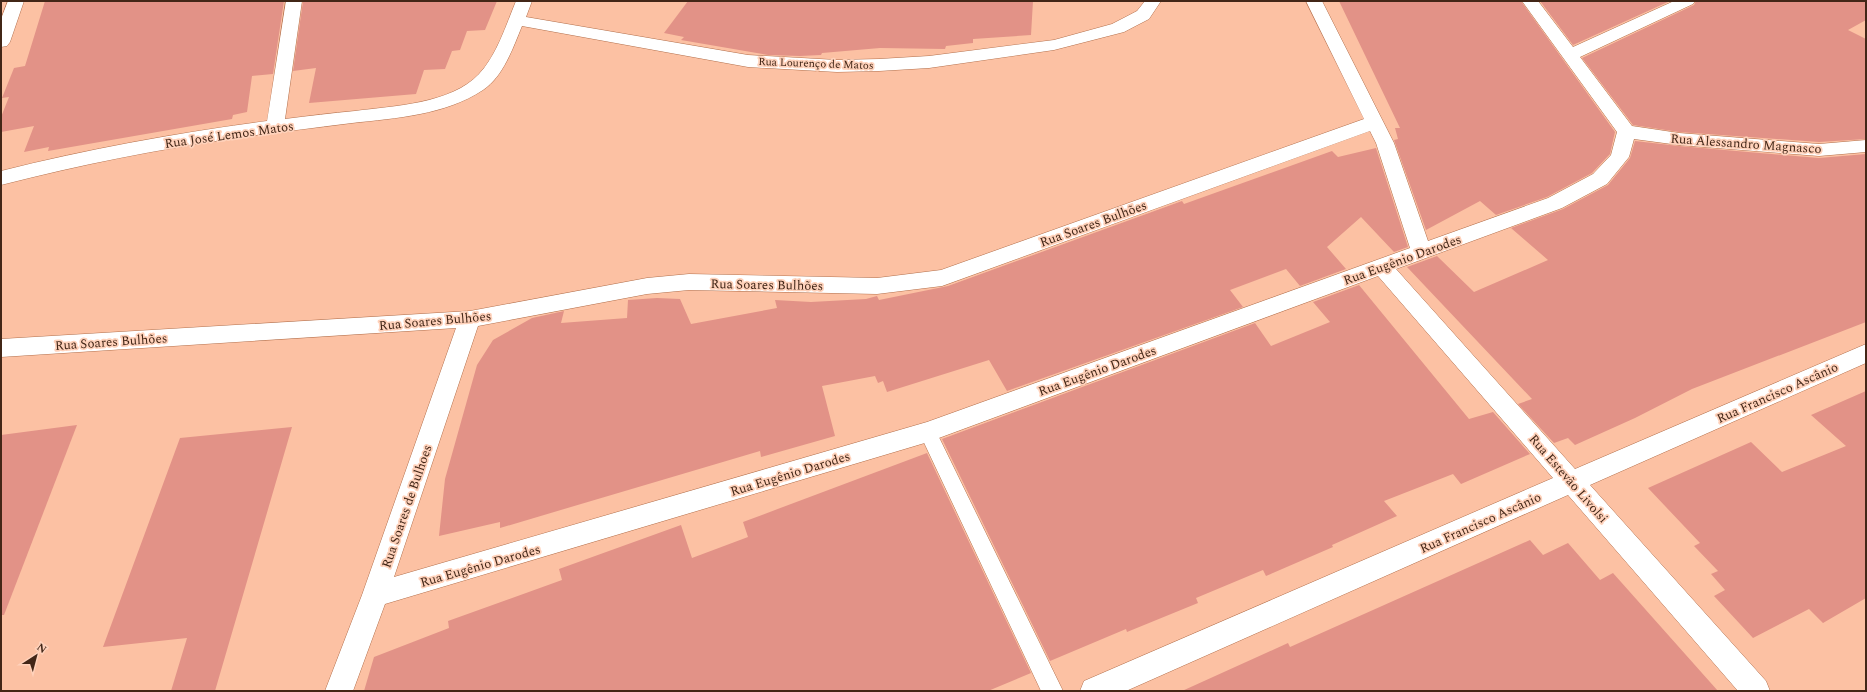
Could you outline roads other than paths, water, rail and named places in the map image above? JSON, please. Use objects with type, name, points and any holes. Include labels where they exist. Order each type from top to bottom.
[{"type":"street","points":[[1,42],[16,1]]},
{"type":"street","points":[[275,127],[294,1]]},
{"type":"street","name":"Rua José Lemos Matos","points":[[1,178],[138,147],[407,110],[440,104],[458,98],[479,84],[492,70],[524,1]]},
{"type":"street","name":"Rua Lourenço de Matos","points":[[516,20],[748,61],[837,66],[879,65],[929,62],[1054,45],[1118,28],[1143,15],[1153,1]]},
{"type":"street","points":[[1314,1],[1385,143],[1420,251]]},
{"type":"street","points":[[1530,1],[1626,132]]},
{"type":"street","points":[[1570,55],[1686,1]]},
{"type":"street","name":"Rua Soares Bulhões","points":[[1,348],[470,319],[646,286],[689,282],[878,286],[942,278],[1375,122]]},
{"type":"street","name":"Rua Alessandro Magnasco","points":[[1626,132],[1679,139],[1819,150],[1866,146]]},
{"type":"street","name":"Rua Eugênio Darodes","points":[[375,595],[928,432],[1382,267],[1420,251],[1555,203],[1600,180],[1620,157],[1626,132]]},
{"type":"street","name":"Rua Estevão Livolsi","points":[[1382,267],[1756,691]]},
{"type":"street","name":"Rua Soares de Bulhoes","points":[[339,691],[375,595],[470,319]]},
{"type":"street","name":"Rua Francisco Ascânio","points":[[1094,691],[1866,353]]},
{"type":"lane","points":[[928,432],[1052,691]]}]
